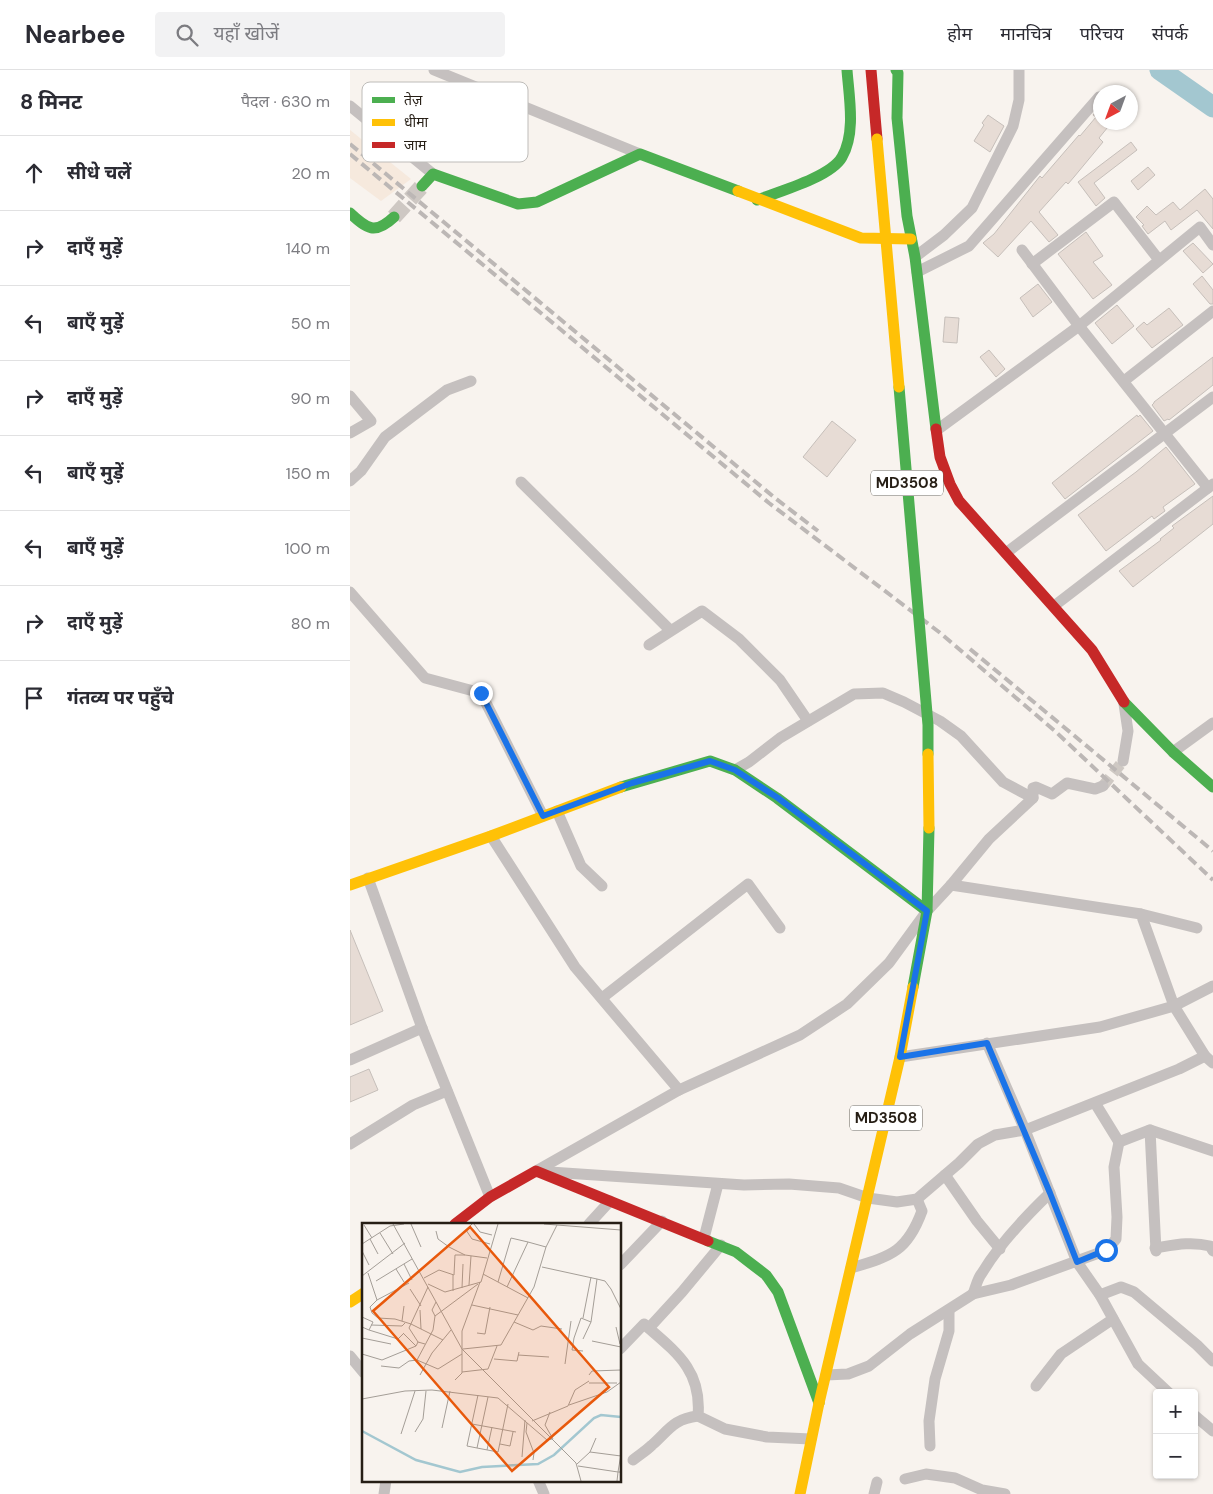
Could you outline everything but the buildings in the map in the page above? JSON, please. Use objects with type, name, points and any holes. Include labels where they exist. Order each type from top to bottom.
[{"type":"main road","points":[[757,200],[820,175],[842,159],[848,139],[847,70]]},
{"type":"main road","name":"MD3508","points":[[800,1494],[826,1375],[822,1354],[851,1268],[868,1198],[900,1057],[927,911],[929,828],[928,725],[871,70]]},
{"type":"main road","points":[[896,70],[898,73],[897,118],[907,216],[915,257],[940,457],[950,484],[959,501],[975,520],[1092,650],[1124,702],[1174,752],[1213,787]]},
{"type":"main road","points":[[422,186],[433,174],[518,204],[538,202],[640,154],[861,238],[911,239]]},
{"type":"main road","points":[[350,213],[364,226],[375,230],[385,227],[394,217]]},
{"type":"main road","points":[[350,885],[491,836],[632,783],[710,761],[735,770],[778,798],[927,911]]},
{"type":"main road","points":[[456,1223],[490,1197],[536,1171],[736,1252],[766,1275],[778,1292],[819,1403]]},
{"type":"main road","points":[[350,1302],[362,1294]]},
{"type":"main road","points":[[799,1350],[822,1354]]},
{"type":"street","points":[[434,70],[463,82]]},
{"type":"street","points":[[915,257],[944,235],[972,208],[1012,126],[1019,100],[1019,70]]},
{"type":"street","points":[[917,272],[969,246],[1093,104]]},
{"type":"street","points":[[350,106],[362,116]]},
{"type":"street","points":[[528,108],[640,154]]},
{"type":"street","points":[[418,162],[433,174]]},
{"type":"street","points":[[1032,264],[1114,202],[1159,260]]},
{"type":"street","points":[[937,430],[1079,326],[1200,227],[1213,245]]},
{"type":"street","points":[[1022,250],[1079,326],[1211,486],[1054,606]]},
{"type":"street","points":[[1124,381],[1213,311]]},
{"type":"street","points":[[350,481],[362,471],[385,437],[446,390],[471,381]]},
{"type":"street","points":[[350,396],[385,437]]},
{"type":"street","points":[[1006,553],[1213,397]]},
{"type":"street","points":[[350,433],[371,421]]},
{"type":"street","points":[[521,482],[670,630]]},
{"type":"street","points":[[350,592],[425,678],[481,693],[543,816]]},
{"type":"street","points":[[649,645],[702,611],[738,639],[780,680],[808,721]]},
{"type":"street","points":[[735,770],[749,762],[780,738],[854,694],[883,693],[940,721],[961,736],[1003,782],[1033,798]]},
{"type":"street","points":[[1123,761],[1128,731],[1124,702]]},
{"type":"street","points":[[1174,752],[1213,723]]},
{"type":"street","points":[[536,1171],[679,1090],[800,1035],[847,1004],[889,963],[927,911],[989,838],[1033,798],[1033,788],[1036,787],[1052,794],[1067,783],[1095,789],[1103,786]]},
{"type":"street","points":[[557,811],[581,866],[602,886]]},
{"type":"street","points":[[491,836],[576,967],[679,1090]]},
{"type":"street","points":[[368,878],[422,1028],[490,1197]]},
{"type":"street","points":[[602,998],[748,884],[780,928]]},
{"type":"street","points":[[951,885],[1142,914],[1197,928]]},
{"type":"street","points":[[536,1171],[718,1184],[789,1184],[839,1188],[868,1198],[897,1202],[918,1199],[978,1144],[995,1135],[1025,1130],[1209,1059],[1174,1006],[1142,914]]},
{"type":"street","points":[[900,1057],[1100,1027],[1174,1006],[1213,986]]},
{"type":"street","points":[[350,1060],[422,1028]]},
{"type":"street","points":[[987,1043],[1025,1130],[1077,1262],[1100,1295],[1138,1364],[1165,1389]]},
{"type":"street","points":[[350,1144],[413,1105],[447,1091]]},
{"type":"street","points":[[826,1375],[848,1374],[869,1366],[910,1334],[973,1294],[1011,1285],[1106,1250],[1116,1239],[1117,1217],[1114,1167],[1119,1142],[1095,1103]]},
{"type":"street","points":[[1119,1142],[1150,1130],[1213,1151]]},
{"type":"street","points":[[1150,1130],[1155,1249],[1184,1243],[1200,1243],[1210,1246],[1213,1251]]},
{"type":"street","points":[[946,1175],[1000,1249]]},
{"type":"street","points":[[704,1238],[718,1184]]},
{"type":"street","points":[[973,1294],[980,1274],[1028,1214],[1050,1193]]},
{"type":"street","points":[[851,1268],[886,1257],[909,1240],[922,1211],[918,1199]]},
{"type":"street","points":[[590,1223],[610,1200]]},
{"type":"street","points":[[621,1265],[662,1222]]},
{"type":"street","points":[[649,1328],[721,1245]]},
{"type":"street","points":[[1100,1295],[1120,1287],[1134,1292],[1197,1344],[1213,1361]]},
{"type":"street","points":[[930,1446],[929,1421],[935,1379],[949,1331],[949,1310]]},
{"type":"street","points":[[1036,1386],[1061,1354],[1113,1319]]},
{"type":"street","points":[[621,1349],[644,1324],[649,1328],[674,1350],[692,1373],[699,1401],[698,1416]]},
{"type":"street","points":[[350,1356],[362,1371]]},
{"type":"street","points":[[632,1460],[651,1446],[675,1422],[686,1417],[698,1416],[725,1429],[767,1437],[811,1439]]},
{"type":"street","points":[[1198,1418],[1213,1431]]},
{"type":"street","points":[[906,1480],[926,1474],[955,1478],[982,1490],[1005,1494]]},
{"type":"street","points":[[539,1482],[544,1494]]},
{"type":"shaded area","points":[[350,130],[362,140],[362,162],[390,162],[411,179],[381,201],[350,178]]},
{"type":"waterway","points":[[1160,70],[1213,107]]},
{"type":"tunnel","points":[[394,217],[422,186]]},
{"type":"tunnel","points":[[1103,786],[1123,761]]},
{"type":"railway","points":[[350,144],[362,154]]},
{"type":"railway","points":[[350,154],[769,503],[939,632],[1056,732],[1213,880]]},
{"type":"railway","points":[[372,162],[775,498],[818,531]]},
{"type":"railway","points":[[970,649],[1213,851]]},
{"type":"traffic: fast","points":[[757,200],[816,177],[827,171],[842,157],[849,137],[850,126],[847,70]]},
{"type":"traffic: fast","points":[[896,70],[898,73],[897,118],[907,216],[915,257],[936,429]]},
{"type":"traffic: fast","points":[[422,186],[433,174],[518,204],[537,202],[640,154],[738,191]]},
{"type":"traffic: fast","points":[[350,213],[361,223],[371,228],[382,226],[394,217]]},
{"type":"traffic: fast","points":[[899,387],[928,725],[928,754]]},
{"type":"traffic: fast","points":[[1124,702],[1173,752],[1213,787]]},
{"type":"traffic: fast","points":[[621,787],[710,761],[735,770],[777,798],[927,911]]},
{"type":"traffic: fast","points":[[913,987],[927,911],[929,828]]},
{"type":"traffic: fast","points":[[708,1241],[736,1252],[766,1275],[778,1292],[819,1403]]},
{"type":"traffic: slow","points":[[877,139],[899,387]]},
{"type":"traffic: slow","points":[[738,191],[861,238],[911,239]]},
{"type":"traffic: slow","points":[[928,754],[929,828]]},
{"type":"traffic: slow","points":[[350,885],[491,836],[621,787]]},
{"type":"traffic: slow","points":[[819,1403],[900,1057],[913,987]]},
{"type":"traffic: slow","points":[[350,1302],[362,1294]]},
{"type":"traffic: slow","points":[[800,1494],[819,1403]]},
{"type":"traffic: jam","points":[[871,70],[877,139]]},
{"type":"traffic: jam","points":[[936,429],[940,457],[950,484],[959,501],[1092,650],[1124,702]]},
{"type":"traffic: jam","points":[[456,1223],[490,1197],[536,1171],[708,1241]]},
{"type":"route","points":[[481,693],[543,816],[632,783],[710,761],[735,770],[778,798],[927,911],[900,1057],[987,1043],[1025,1130],[1077,1262],[1106,1250]]}]
